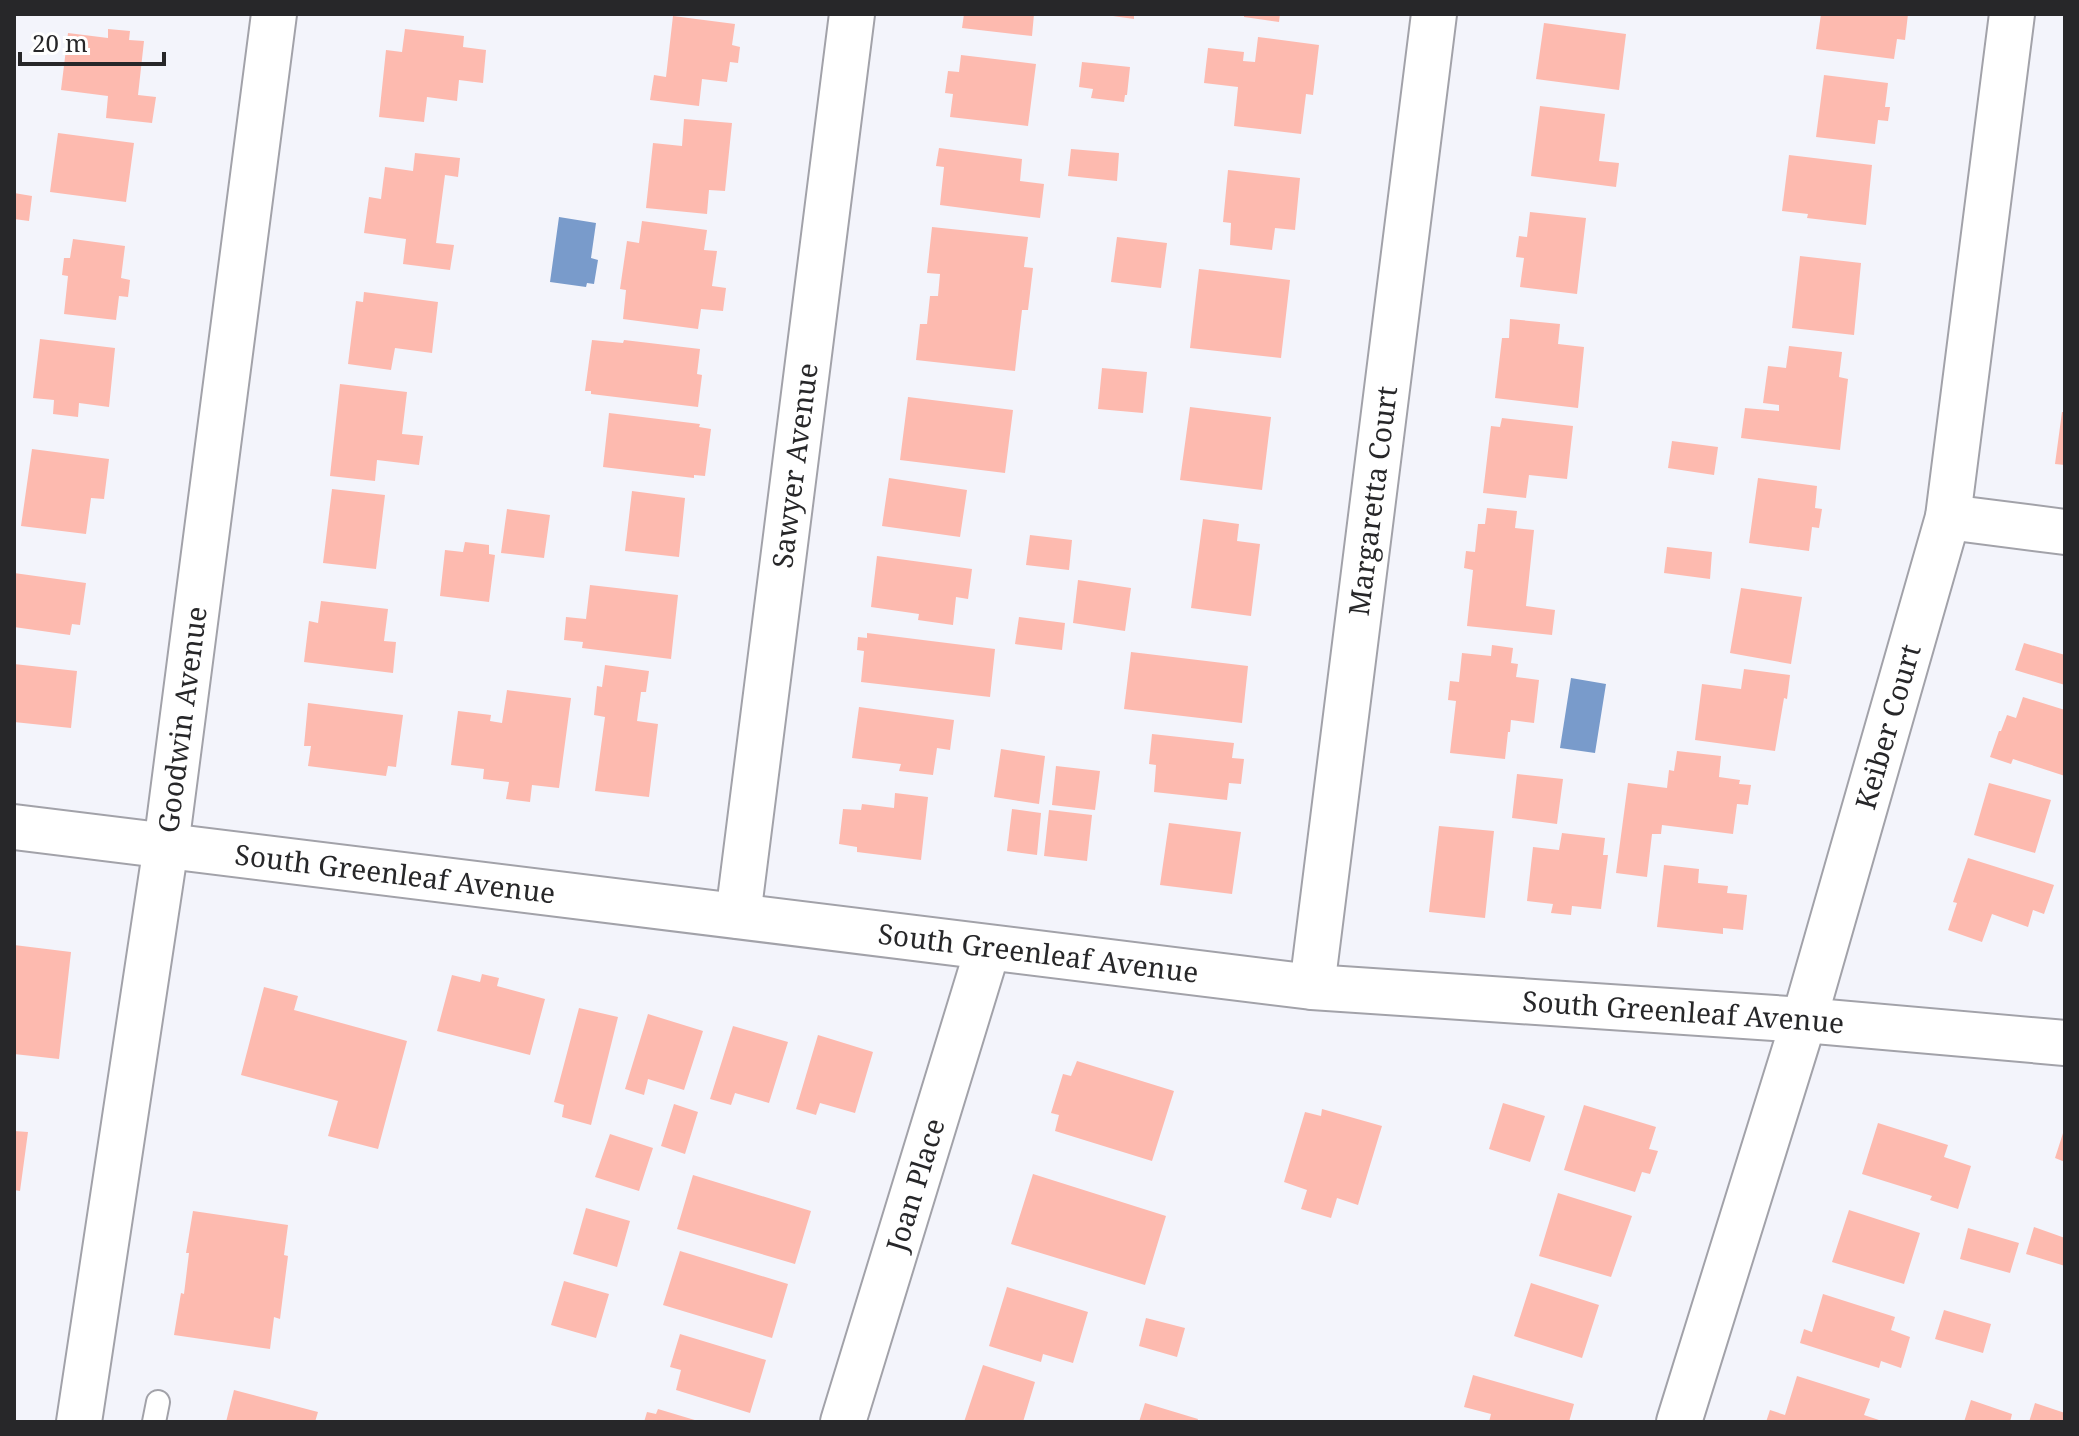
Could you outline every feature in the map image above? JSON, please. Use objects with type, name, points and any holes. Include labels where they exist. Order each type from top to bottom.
[{"type":"street","name":"Goodwin Avenue","points":[[79,1422],[166,846],[274,14]]},
{"type":"street","name":"Sawyer Avenue","points":[[738,916],[852,14]]},
{"type":"street","name":"Margaretta Court","points":[[1312,987],[1434,14]]},
{"type":"street","name":"Keiber Court","points":[[1679,1422],[1804,1020],[1948,517],[2012,14]]},
{"type":"street","points":[[1948,517],[2065,532]]},
{"type":"street","name":"South Greenleaf Avenue","points":[[14,827],[1312,987],[1804,1020],[2065,1043]]},
{"type":"street","name":"Joan Place","points":[[843,1422],[988,948]]},
{"type":"water","points":[[559,217],[596,223],[591,258],[598,260],[594,284],[587,283],[586,287],[550,282]]},
{"type":"water","points":[[1571,678],[1606,684],[1595,753],[1560,748]]},
{"type":"building","points":[[964,14],[1034,14],[1032,36],[962,28]]},
{"type":"building","points":[[1134,14],[1134,19],[1113,16]]},
{"type":"building","points":[[1244,14],[1280,14],[1279,22],[1244,17]]},
{"type":"building","points":[[1821,14],[1908,14],[1905,40],[1897,39],[1894,59],[1816,49]]},
{"type":"building","points":[[673,16],[735,24],[732,45],[740,47],[738,63],[730,62],[727,82],[702,79],[699,106],[650,100],[654,75],[666,77]]},
{"type":"building","points":[[1544,23],[1626,34],[1619,90],[1536,79]]},
{"type":"building","points":[[108,29],[130,31],[129,40],[144,41],[138,95],[156,97],[152,123],[106,118],[108,96],[61,90],[68,33],[108,38]]},
{"type":"building","points":[[405,29],[464,36],[463,47],[486,50],[483,83],[459,80],[457,101],[427,97],[424,122],[379,117],[386,50],[402,52]]},
{"type":"building","points":[[1258,37],[1319,45],[1313,95],[1306,94],[1301,134],[1234,126],[1238,87],[1204,83],[1208,48],[1244,52],[1243,61],[1255,62]]},
{"type":"building","points":[[961,55],[1036,64],[1028,126],[950,117],[953,94],[945,93],[948,71],[959,72]]},
{"type":"building","points":[[1082,62],[1130,67],[1124,102],[1091,98],[1093,89],[1079,87]]},
{"type":"building","points":[[1824,75],[1888,83],[1885,107],[1890,107],[1888,121],[1878,120],[1875,144],[1816,137]]},
{"type":"building","points":[[1540,106],[1605,114],[1599,161],[1619,163],[1616,187],[1531,176]]},
{"type":"building","points":[[684,119],[732,123],[725,191],[709,190],[707,214],[646,208],[653,143],[682,146]]},
{"type":"building","points":[[58,133],[134,143],[126,202],[50,192]]},
{"type":"building","points":[[939,148],[1022,159],[1020,181],[1044,184],[1040,218],[940,205],[944,167],[936,166]]},
{"type":"building","points":[[1071,149],[1119,153],[1117,181],[1068,176]]},
{"type":"building","points":[[415,153],[460,158],[458,177],[445,175],[436,243],[454,245],[450,270],[403,264],[406,239],[364,233],[369,197],[381,199],[385,167],[413,171]]},
{"type":"building","points":[[1789,155],[1872,165],[1866,225],[1807,218],[1808,214],[1782,211]]},
{"type":"building","points":[[1228,170],[1300,178],[1295,230],[1275,228],[1272,250],[1230,245],[1231,223],[1223,222]]},
{"type":"building","points":[[14,193],[32,196],[29,221],[14,219]]},
{"type":"building","points":[[1530,212],[1586,218],[1577,294],[1520,287],[1524,258],[1516,257],[1519,236],[1527,237]]},
{"type":"building","points":[[642,221],[707,230],[704,250],[717,251],[712,286],[726,288],[723,311],[701,309],[698,329],[623,319],[626,290],[620,289],[627,241],[639,243]]},
{"type":"building","points":[[932,227],[1028,237],[1024,267],[1033,268],[1028,310],[1022,310],[1015,371],[916,360],[920,324],[927,324],[930,296],[938,296],[940,274],[927,273]]},
{"type":"building","points":[[1117,237],[1167,243],[1161,288],[1111,282]]},
{"type":"building","points":[[73,239],[125,246],[121,278],[130,280],[128,297],[119,296],[116,320],[64,314],[68,276],[62,275],[64,258],[70,258]]},
{"type":"building","points":[[1800,256],[1861,263],[1854,335],[1792,328]]},
{"type":"building","points":[[1199,269],[1290,280],[1281,358],[1190,348]]},
{"type":"building","points":[[364,292],[438,302],[432,353],[395,348],[391,370],[348,364],[356,301],[363,302]]},
{"type":"building","points":[[1510,319],[1560,324],[1558,344],[1584,347],[1578,408],[1495,398],[1502,338],[1509,338]]},
{"type":"building","points":[[40,339],[115,348],[109,407],[79,403],[78,417],[53,414],[54,400],[33,398]]},
{"type":"building","points":[[592,340],[623,343],[624,340],[700,349],[697,374],[702,375],[698,407],[585,391]]},
{"type":"building","points":[[1789,346],[1842,352],[1839,377],[1848,379],[1840,450],[1741,438],[1745,408],[1779,411],[1779,405],[1763,403],[1768,366],[1786,368]]},
{"type":"building","points":[[1102,368],[1147,372],[1143,413],[1098,409]]},
{"type":"building","points":[[340,384],[407,392],[402,434],[423,436],[419,465],[377,460],[375,481],[330,476]]},
{"type":"building","points":[[908,397],[1013,410],[1005,473],[900,460]]},
{"type":"building","points":[[1190,407],[1271,417],[1262,490],[1180,480]]},
{"type":"building","points":[[2062,412],[2065,412],[2065,465],[2055,464]]},
{"type":"building","points":[[609,413],[700,424],[699,427],[711,429],[705,476],[694,475],[694,478],[603,467]]},
{"type":"building","points":[[1502,418],[1573,426],[1567,479],[1529,475],[1526,498],[1483,493],[1491,426],[1500,427]]},
{"type":"building","points":[[1672,441],[1718,447],[1714,475],[1668,468]]},
{"type":"building","points":[[32,449],[109,459],[104,499],[91,498],[86,534],[21,526]]},
{"type":"building","points":[[889,478],[967,490],[960,537],[882,526]]},
{"type":"building","points":[[1758,478],[1817,486],[1815,508],[1822,509],[1819,528],[1812,527],[1809,551],[1749,543]]},
{"type":"building","points":[[332,489],[385,495],[376,569],[323,563]]},
{"type":"building","points":[[632,491],[685,498],[679,557],[625,551]]},
{"type":"building","points":[[1487,508],[1517,511],[1515,528],[1534,530],[1526,606],[1555,610],[1552,635],[1467,626],[1473,570],[1464,568],[1466,551],[1475,552],[1478,524],[1485,524]]},
{"type":"building","points":[[507,509],[550,515],[544,558],[501,553]]},
{"type":"building","points":[[1203,519],[1239,524],[1237,541],[1260,544],[1251,616],[1191,608]]},
{"type":"building","points":[[1030,535],[1072,540],[1069,570],[1026,565]]},
{"type":"building","points":[[465,542],[489,545],[489,554],[495,555],[489,602],[440,596],[445,550],[463,552]]},
{"type":"building","points":[[1667,547],[1712,552],[1710,579],[1664,573]]},
{"type":"building","points":[[877,556],[972,569],[968,599],[956,597],[953,625],[918,620],[919,614],[871,607]]},
{"type":"building","points":[[14,573],[86,583],[80,625],[72,624],[70,635],[14,627]]},
{"type":"building","points":[[1078,580],[1131,588],[1125,631],[1073,623]]},
{"type":"building","points":[[590,585],[678,595],[671,659],[582,648],[583,642],[564,640],[566,617],[586,619]]},
{"type":"building","points":[[1741,588],[1802,597],[1791,664],[1730,653]]},
{"type":"building","points":[[321,601],[388,609],[384,641],[396,642],[393,673],[304,662],[309,621],[318,623]]},
{"type":"building","points":[[1019,617],[1065,623],[1062,650],[1015,644]]},
{"type":"building","points":[[867,633],[995,649],[990,697],[861,682],[864,651],[857,650],[858,637],[867,638]]},
{"type":"building","points":[[2024,643],[2065,655],[2065,685],[2015,670]]},
{"type":"building","points":[[1492,645],[1513,648],[1511,663],[1518,664],[1516,677],[1539,680],[1534,723],[1511,720],[1505,759],[1450,753],[1456,701],[1448,700],[1450,681],[1459,682],[1462,653],[1491,656]]},
{"type":"building","points":[[1131,652],[1248,666],[1242,723],[1124,709]]},
{"type":"building","points":[[14,664],[77,671],[71,728],[14,722]]},
{"type":"building","points":[[605,665],[649,671],[646,692],[641,692],[637,721],[658,724],[649,797],[595,791],[605,717],[594,715],[597,686],[602,687]]},
{"type":"building","points":[[1744,669],[1790,675],[1775,751],[1695,740],[1702,684],[1741,689]]},
{"type":"building","points":[[507,690],[571,698],[559,788],[532,785],[530,802],[506,799],[509,782],[483,779],[484,769],[451,765],[458,711],[491,715],[490,721],[502,723]]},
{"type":"building","points":[[2023,697],[2065,710],[2065,776],[2013,759],[2011,764],[1990,757],[2007,715],[2016,718]]},
{"type":"building","points":[[308,703],[403,715],[396,767],[388,766],[386,776],[308,766],[311,746],[304,746]]},
{"type":"building","points":[[859,707],[954,720],[950,750],[937,748],[933,775],[899,771],[901,764],[852,758]]},
{"type":"building","points":[[1152,734],[1234,743],[1232,758],[1244,759],[1241,784],[1229,783],[1227,800],[1154,792],[1156,765],[1149,764]]},
{"type":"building","points":[[1001,749],[1045,756],[1039,804],[994,797]]},
{"type":"building","points":[[1677,751],[1721,756],[1719,777],[1751,785],[1748,805],[1737,804],[1733,834],[1662,825],[1661,834],[1652,834],[1647,877],[1616,873],[1628,783],[1667,788],[1669,770],[1674,771]]},
{"type":"building","points":[[1056,766],[1100,771],[1095,810],[1052,805]]},
{"type":"building","points":[[1517,774],[1563,779],[1557,824],[1512,818]]},
{"type":"building","points":[[1989,783],[2051,800],[2035,853],[1974,835]]},
{"type":"building","points":[[895,793],[928,797],[921,860],[857,852],[857,847],[839,844],[843,809],[861,810],[862,804],[894,808]]},
{"type":"building","points":[[1012,809],[1041,813],[1037,855],[1007,851]]},
{"type":"building","points":[[1049,810],[1092,815],[1087,861],[1044,856]]},
{"type":"building","points":[[1169,823],[1241,832],[1232,894],[1160,885]]},
{"type":"building","points":[[1439,826],[1494,831],[1485,918],[1429,912]]},
{"type":"building","points":[[1562,833],[1605,838],[1603,855],[1608,855],[1601,909],[1572,906],[1571,915],[1551,913],[1553,904],[1527,901],[1533,847],[1559,850]]},
{"type":"building","points":[[1968,858],[2054,885],[2044,914],[2033,910],[2028,927],[1992,914],[1982,942],[1948,930],[1957,903],[1953,902]]},
{"type":"building","points":[[1664,865],[1699,869],[1698,883],[1728,886],[1727,893],[1747,895],[1743,930],[1723,928],[1723,934],[1657,927]]},
{"type":"building","points":[[14,945],[71,952],[59,1059],[14,1054]]},
{"type":"building","points":[[482,974],[499,978],[497,986],[545,999],[530,1055],[437,1031],[452,975],[480,982]]},
{"type":"building","points":[[264,987],[298,996],[294,1010],[407,1041],[378,1149],[328,1136],[338,1101],[241,1075]]},
{"type":"building","points":[[579,1008],[618,1017],[591,1125],[562,1117],[564,1105],[554,1102]]},
{"type":"building","points":[[648,1014],[703,1031],[684,1090],[648,1079],[644,1095],[625,1089]]},
{"type":"building","points":[[733,1026],[788,1042],[769,1103],[735,1093],[731,1105],[710,1099]]},
{"type":"building","points":[[818,1035],[873,1052],[855,1113],[820,1103],[816,1115],[796,1109]]},
{"type":"building","points":[[1077,1061],[1174,1091],[1152,1161],[1055,1131],[1059,1115],[1051,1113],[1063,1074],[1071,1076]]},
{"type":"building","points":[[1503,1103],[1545,1116],[1530,1162],[1489,1149]]},
{"type":"building","points":[[674,1104],[698,1112],[685,1154],[661,1146]]},
{"type":"building","points":[[1584,1105],[1656,1127],[1649,1149],[1658,1151],[1650,1174],[1642,1172],[1635,1192],[1564,1170]]},
{"type":"building","points":[[1322,1109],[1382,1126],[1358,1205],[1337,1198],[1331,1218],[1301,1209],[1307,1190],[1284,1182],[1305,1112],[1321,1116]]},
{"type":"building","points":[[1878,1123],[1948,1145],[1944,1157],[1971,1166],[1958,1209],[1930,1200],[1932,1196],[1862,1174]]},
{"type":"building","points":[[2065,1130],[2065,1162],[2055,1158]]},
{"type":"building","points":[[14,1131],[28,1132],[20,1191],[14,1190]]},
{"type":"building","points":[[610,1134],[653,1148],[639,1191],[595,1177]]},
{"type":"building","points":[[1033,1174],[1166,1216],[1145,1285],[1011,1244]]},
{"type":"building","points":[[693,1175],[811,1211],[795,1264],[677,1229]]},
{"type":"building","points":[[1558,1193],[1632,1216],[1611,1277],[1539,1256]]},
{"type":"building","points":[[586,1208],[630,1221],[617,1267],[573,1254]]},
{"type":"building","points":[[1849,1210],[1920,1233],[1904,1284],[1832,1262]]},
{"type":"building","points":[[193,1211],[288,1225],[284,1255],[288,1256],[280,1319],[274,1317],[270,1349],[174,1335],[181,1293],[184,1294],[189,1253],[186,1253]]},
{"type":"building","points":[[2034,1227],[2065,1238],[2065,1266],[2026,1254]]},
{"type":"building","points":[[1968,1228],[2019,1243],[2010,1273],[1960,1259]]},
{"type":"building","points":[[680,1251],[788,1284],[772,1338],[663,1305]]},
{"type":"building","points":[[564,1281],[609,1294],[596,1338],[551,1325]]},
{"type":"building","points":[[1531,1283],[1599,1305],[1582,1358],[1514,1336]]},
{"type":"building","points":[[1007,1287],[1088,1312],[1073,1363],[1043,1354],[1041,1362],[989,1346]]},
{"type":"building","points":[[1823,1294],[1895,1317],[1891,1330],[1910,1337],[1901,1368],[1881,1361],[1879,1368],[1800,1343],[1804,1329],[1812,1332]]},
{"type":"building","points":[[1944,1310],[1991,1324],[1983,1353],[1935,1339]]},
{"type":"building","points":[[1146,1318],[1185,1328],[1177,1357],[1139,1346]]},
{"type":"building","points":[[680,1334],[766,1360],[750,1413],[676,1390],[681,1370],[670,1367]]},
{"type":"building","points":[[983,1365],[1035,1382],[1023,1422],[964,1422]]},
{"type":"building","points":[[1473,1375],[1574,1404],[1569,1422],[1489,1422],[1491,1414],[1464,1407]]},
{"type":"building","points":[[1797,1376],[1870,1399],[1864,1415],[1885,1422],[1766,1422],[1770,1410],[1785,1415]]},
{"type":"building","points":[[234,1390],[318,1412],[315,1422],[226,1422]]},
{"type":"building","points":[[1971,1400],[2012,1414],[2010,1422],[1964,1422]]},
{"type":"building","points":[[1145,1403],[1198,1419],[1197,1422],[1139,1422]]},
{"type":"building","points":[[2035,1403],[2065,1413],[2065,1422],[2029,1422]]},
{"type":"building","points":[[658,1409],[698,1422],[644,1422],[647,1412],[656,1414]]}]
